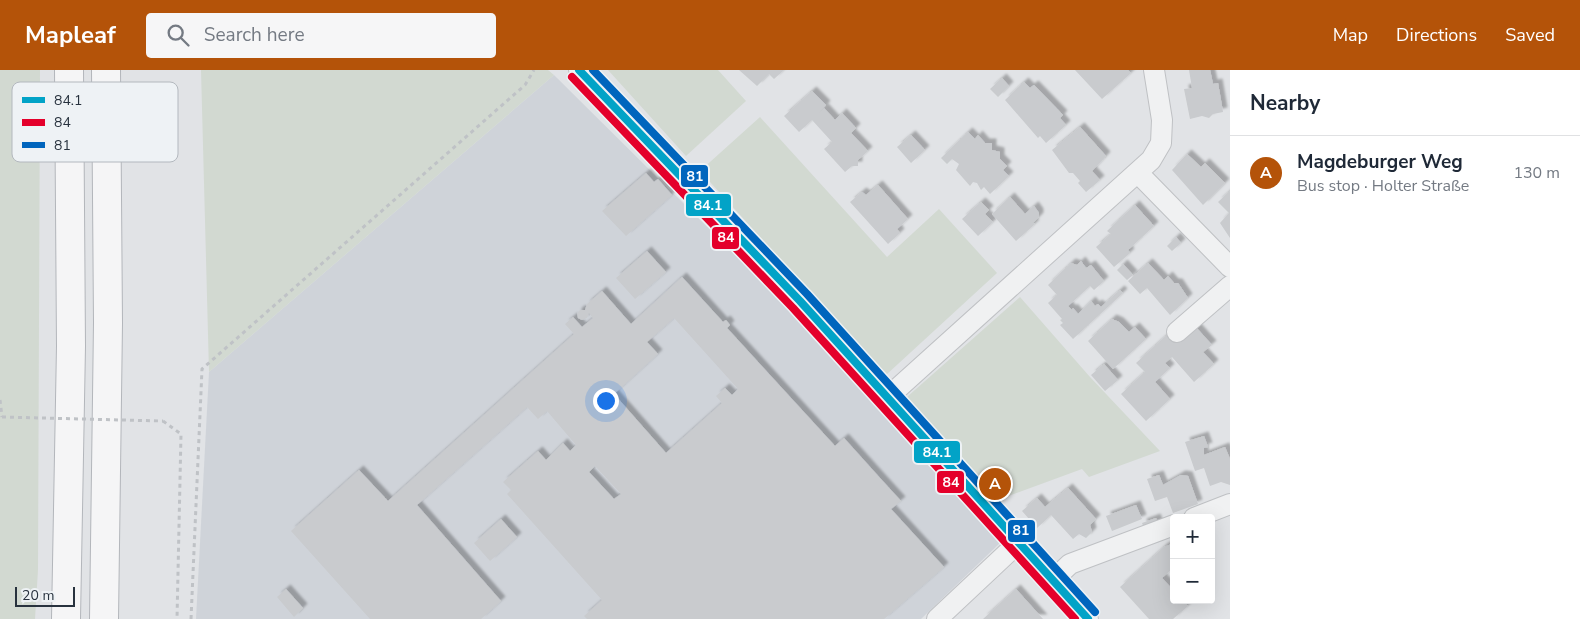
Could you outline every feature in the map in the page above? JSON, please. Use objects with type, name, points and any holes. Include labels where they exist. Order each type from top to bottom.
[{"type":"highway","points":[[66,619],[71,346],[70,162]]},
{"type":"highway","points":[[104,619],[108,323],[107,162]]},
{"type":"street","points":[[579,70],[800,301],[1088,619]]},
{"type":"street","points":[[887,398],[1151,160],[1161,143],[1162,120],[1154,70]]},
{"type":"street","points":[[1138,173],[1230,267]]},
{"type":"street","points":[[1177,332],[1230,286]]},
{"type":"street","points":[[1204,514],[1230,504]]},
{"type":"street","points":[[1052,581],[1070,564],[1170,526]]},
{"type":"street","points":[[937,619],[1018,543]]},
{"type":"path","points":[[191,619],[202,369],[525,85],[534,70]]},
{"type":"path","points":[[0,400],[2,417],[163,421],[181,434],[177,619]]},
{"type":"shaded area","points":[[0,70],[40,70],[40,82],[12,82],[12,162],[40,162],[38,570],[35,619],[0,619]]},
{"type":"shaded area","points":[[201,70],[548,70],[554,75],[209,372]]},
{"type":"shaded area","points":[[608,70],[718,70],[746,101],[686,156]]},
{"type":"shaded area","points":[[554,75],[791,310],[1003,540],[921,619],[196,619],[209,372]]},
{"type":"shaded area","points":[[760,117],[887,257],[939,209],[997,273],[886,375],[700,171]]},
{"type":"shaded area","points":[[1020,297],[1090,377],[1160,451],[1089,477],[1082,469],[1000,499],[907,397]]},
{"type":"building","points":[[739,70],[784,70],[774,79],[769,74],[757,86]]},
{"type":"building","points":[[1075,70],[1128,70],[1131,73],[1102,99]]},
{"type":"building","points":[[1189,70],[1210,70],[1213,84],[1218,83],[1223,112],[1213,114],[1209,118],[1202,116],[1190,119],[1184,89],[1192,88]]},
{"type":"building","points":[[1002,78],[1009,86],[998,97],[990,89]]},
{"type":"building","points":[[1024,82],[1030,88],[1034,85],[1063,115],[1060,118],[1066,125],[1046,143],[1040,136],[1038,138],[1005,100]]},
{"type":"building","points":[[812,91],[826,105],[819,113],[824,108],[835,120],[842,113],[856,128],[851,133],[868,151],[858,160],[858,166],[852,166],[845,172],[824,149],[832,142],[812,120],[799,132],[784,116]]},
{"type":"building","points":[[1080,127],[1106,156],[1092,171],[1100,180],[1086,192],[1078,183],[1080,181],[1073,173],[1069,173],[1052,150]]},
{"type":"building","points":[[968,132],[975,139],[978,135],[985,143],[992,143],[992,150],[1000,152],[1000,159],[1007,166],[1003,170],[1009,176],[990,194],[984,187],[981,190],[977,183],[973,182],[970,186],[956,170],[959,164],[952,159],[947,164],[941,158]]},
{"type":"building","points":[[911,135],[925,150],[911,163],[897,147]]},
{"type":"building","points":[[1187,154],[1201,167],[1205,163],[1225,183],[1203,205],[1172,170]]},
{"type":"building","points":[[646,173],[654,182],[658,179],[672,195],[626,236],[602,211]]},
{"type":"building","points":[[878,185],[908,219],[897,229],[900,233],[888,244],[850,202],[862,192],[866,195]]},
{"type":"building","points":[[1230,191],[1230,238],[1220,223],[1229,213],[1218,202]]},
{"type":"building","points":[[1010,197],[1025,214],[1034,206],[1039,213],[1039,217],[1033,223],[1035,224],[1016,241],[992,214]]},
{"type":"building","points":[[981,202],[989,210],[985,214],[993,222],[978,236],[962,219]]},
{"type":"building","points":[[1135,205],[1154,226],[1128,250],[1130,253],[1114,267],[1096,247],[1111,234],[1107,231]]},
{"type":"building","points":[[1176,237],[1181,243],[1172,251],[1167,246]]},
{"type":"building","points":[[647,251],[666,272],[635,299],[616,278]]},
{"type":"building","points":[[1081,261],[1086,268],[1091,265],[1104,281],[1094,290],[1090,286],[1068,306],[1072,310],[1073,308],[1078,314],[1091,301],[1095,306],[1098,304],[1101,307],[1120,290],[1123,293],[1073,339],[1060,325],[1063,323],[1060,320],[1062,319],[1048,303],[1057,295],[1048,285],[1071,263],[1077,265]]},
{"type":"building","points":[[1148,263],[1164,280],[1168,276],[1174,283],[1178,283],[1188,298],[1170,315],[1147,288],[1140,294],[1128,281]]},
{"type":"building","points":[[1123,264],[1133,275],[1127,280],[1117,270]]},
{"type":"building","points":[[682,277],[723,322],[726,320],[730,325],[727,328],[835,446],[844,438],[901,501],[891,509],[944,567],[884,619],[587,619],[584,616],[602,600],[507,494],[511,490],[503,482],[538,451],[546,460],[563,443],[570,451],[576,445],[547,411],[538,419],[527,407],[417,505],[501,601],[481,619],[370,619],[291,531],[359,470],[388,501],[574,334],[565,324],[573,317],[582,327],[593,318],[589,313],[587,318],[582,320],[578,318],[577,313],[580,310],[585,310],[587,304],[602,291],[631,324]],"holes":[[[674,318],[738,389],[732,395],[725,388],[716,396],[722,403],[666,453],[614,394],[658,354],[647,342]],[[595,466],[621,494],[614,499],[589,472]]]},
{"type":"building","points":[[1112,319],[1119,322],[1129,332],[1135,327],[1146,339],[1113,369],[1088,341]]},
{"type":"building","points":[[1194,325],[1212,345],[1203,352],[1214,364],[1194,382],[1172,357],[1165,363],[1170,368],[1155,382],[1170,399],[1146,421],[1121,394],[1145,372],[1136,363],[1167,335],[1174,343]]},
{"type":"building","points":[[1104,364],[1118,380],[1105,391],[1091,375]]},
{"type":"building","points":[[1204,436],[1208,447],[1204,448],[1204,455],[1225,447],[1230,459],[1230,485],[1221,482],[1210,486],[1204,468],[1195,471],[1185,442]]},
{"type":"building","points":[[1159,475],[1163,485],[1181,475],[1188,476],[1198,504],[1173,513],[1167,497],[1155,501],[1147,479]]},
{"type":"building","points":[[1068,488],[1096,519],[1090,525],[1092,532],[1086,538],[1079,534],[1073,539],[1051,515],[1037,528],[1022,511],[1037,498],[1045,507]]},
{"type":"building","points":[[1136,505],[1142,519],[1112,531],[1106,516]]},
{"type":"building","points":[[1156,518],[1159,526],[1145,531],[1142,523]]},
{"type":"building","points":[[501,519],[517,537],[490,561],[474,543]]},
{"type":"building","points":[[1170,545],[1170,571],[1162,578],[1170,587],[1170,604],[1186,604],[1188,606],[1173,619],[1149,619],[1120,587],[1164,547]]},
{"type":"building","points":[[286,589],[303,608],[294,617],[277,597]]},
{"type":"building","points":[[1016,589],[1043,619],[983,619]]},
{"type":"transit line","name":"84.1","points":[[579,70],[800,301],[1088,619]]},
{"type":"transit line","name":"81","points":[[593,70],[807,294],[1095,612]]},
{"type":"transit line","name":"84","points":[[572,77],[793,308],[1075,619]]},
{"type":"place","name":"Magdeburger Weg","points":[[995,484]]}]
